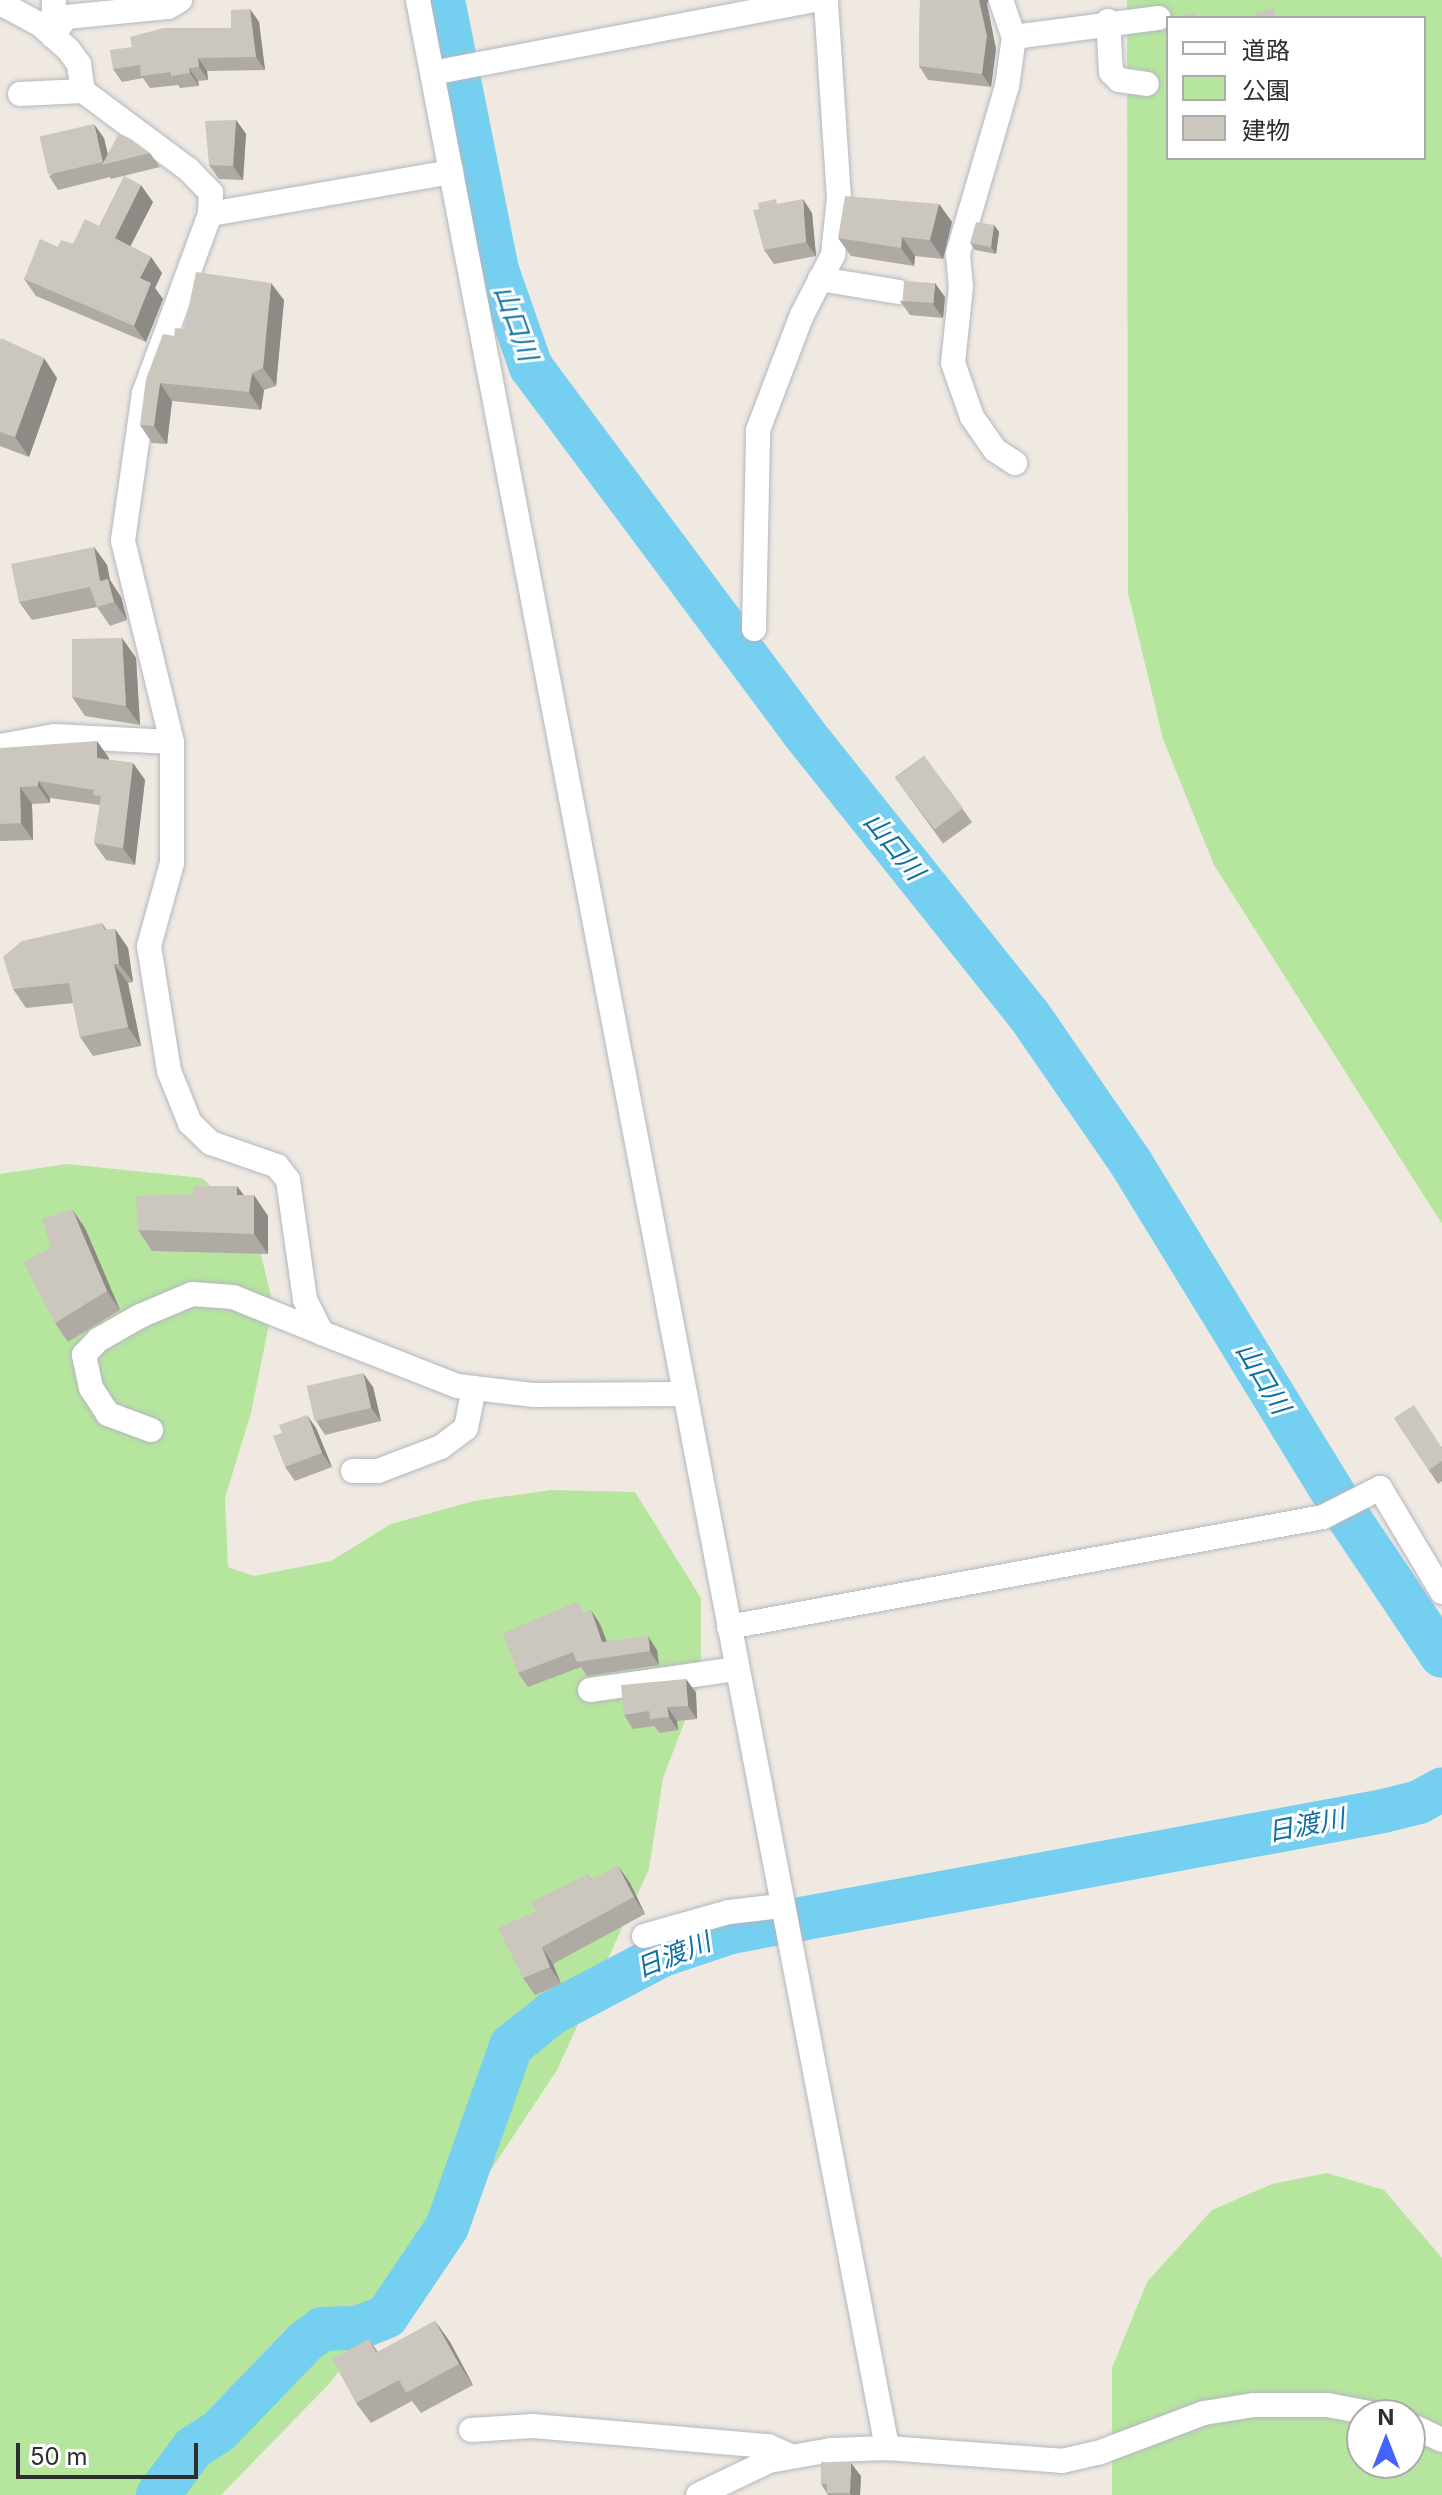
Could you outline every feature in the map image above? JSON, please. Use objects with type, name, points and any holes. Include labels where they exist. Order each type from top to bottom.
[{"type":"street","points":[[53,36],[54,0]]},
{"type":"street","points":[[53,36],[66,17],[168,7],[180,0]]},
{"type":"street","points":[[418,0],[437,72],[451,172],[496,384],[736,1669],[887,2448]]},
{"type":"street","points":[[437,72],[816,0]]},
{"type":"street","points":[[754,629],[758,430],[766,401],[833,255],[839,198],[826,0]]},
{"type":"street","points":[[1001,0],[1014,37],[1007,86],[958,254],[961,286],[953,363],[972,417],[995,450],[1015,463]]},
{"type":"street","points":[[0,3],[53,36],[79,64],[83,91]]},
{"type":"street","points":[[1014,37],[1108,21],[1159,18]]},
{"type":"street","points":[[1108,21],[1111,72],[1119,80],[1147,84]]},
{"type":"street","points":[[20,94],[83,91],[189,170],[211,193],[210,214],[144,393],[123,541],[172,742],[172,863],[149,946],[169,1071],[190,1123],[211,1143],[277,1166],[288,1180],[305,1300],[322,1333]]},
{"type":"street","points":[[210,214],[451,172]]},
{"type":"street","points":[[820,279],[899,292]]},
{"type":"street","points":[[0,746],[54,736],[172,742]]},
{"type":"street","points":[[151,1430],[108,1414],[91,1388],[84,1355],[98,1340],[140,1316],[192,1294],[233,1297],[474,1388],[534,1395],[685,1394]]},
{"type":"street","points":[[353,1471],[378,1471],[441,1447],[466,1428],[474,1388]]},
{"type":"street","points":[[729,1627],[1338,1513],[1380,1488],[1442,1592]]},
{"type":"street","points":[[590,1690],[736,1669]]},
{"type":"street","points":[[644,1936],[729,1912],[783,1917]]},
{"type":"street","points":[[698,2495],[790,2456],[887,2448],[1062,2461],[1098,2453],[1204,2413],[1254,2405],[1328,2405],[1346,2408]]},
{"type":"street","points":[[471,2430],[548,2427],[768,2446],[790,2456]]},
{"type":"green space","points":[[1127,0],[1442,0],[1442,1224],[1214,865],[1163,739],[1128,593]]},
{"type":"green space","points":[[67,1164],[202,1178],[254,1226],[273,1304],[251,1413],[225,1498],[228,1567],[254,1576],[331,1561],[391,1524],[474,1501],[551,1490],[635,1492],[701,1598],[701,1679],[663,1778],[649,1869],[557,2070],[449,2233],[328,2385],[221,2495],[0,2495],[0,1174]]},
{"type":"green space","points":[[1327,2173],[1384,2190],[1442,2258],[1442,2495],[1112,2495],[1112,2368],[1147,2282],[1212,2210],[1272,2184]]},
{"type":"building","points":[[920,0],[979,0],[987,36],[982,74],[919,66]]},
{"type":"building","points":[[1273,8],[1275,16],[1256,16],[1255,13]]},
{"type":"building","points":[[250,9],[256,57],[198,58],[199,67],[189,68],[190,73],[171,76],[171,72],[141,76],[140,65],[113,69],[110,50],[132,47],[130,37],[164,28],[231,28],[231,10]]},
{"type":"building","points":[[236,120],[233,166],[209,165],[205,121]]},
{"type":"building","points":[[94,124],[103,162],[48,175],[39,137]]},
{"type":"building","points":[[119,133],[131,139],[150,153],[102,165]]},
{"type":"building","points":[[124,176],[141,185],[115,238],[151,257],[140,278],[151,283],[134,326],[24,279],[40,239],[58,247],[61,240],[73,244],[85,219],[99,226]]},
{"type":"building","points":[[845,196],[939,204],[930,240],[902,237],[901,248],[838,238]]},
{"type":"building","points":[[776,199],[777,204],[803,199],[806,242],[764,250],[753,210],[759,209],[758,203]]},
{"type":"building","points":[[976,222],[994,225],[991,247],[970,243]]},
{"type":"building","points":[[196,272],[271,283],[263,368],[252,373],[249,392],[160,383],[154,426],[140,425],[146,379],[163,334],[174,336],[175,328],[184,329]]},
{"type":"building","points":[[904,281],[935,283],[934,303],[903,301]]},
{"type":"building","points":[[1,338],[44,358],[15,437],[0,432]]},
{"type":"building","points":[[94,547],[100,581],[108,579],[114,602],[97,607],[90,587],[19,602],[11,564]]},
{"type":"building","points":[[122,638],[126,706],[72,697],[72,639]]},
{"type":"building","points":[[97,741],[97,758],[133,763],[123,848],[94,843],[101,796],[93,795],[94,790],[38,781],[38,786],[20,787],[21,823],[0,824],[0,748]]},
{"type":"building","points":[[924,756],[963,808],[934,830],[895,778]]},
{"type":"building","points":[[102,923],[104,930],[115,929],[119,964],[114,964],[128,1027],[80,1037],[69,983],[13,989],[3,957],[22,941]]},
{"type":"building","points":[[193,1186],[237,1186],[237,1195],[254,1195],[254,1234],[138,1230],[136,1196],[193,1194]]},
{"type":"building","points":[[72,1209],[107,1291],[55,1323],[23,1262],[51,1248],[42,1219]]},
{"type":"building","points":[[363,1373],[371,1408],[315,1421],[306,1386]]},
{"type":"building","points":[[1414,1405],[1442,1448],[1442,1461],[1429,1470],[1394,1418]]},
{"type":"building","points":[[307,1415],[322,1453],[285,1467],[273,1436],[282,1433],[279,1425]]},
{"type":"building","points":[[579,1601],[583,1613],[591,1610],[602,1642],[648,1636],[650,1651],[577,1662],[573,1652],[518,1673],[503,1633]]},
{"type":"building","points":[[686,1679],[688,1706],[667,1707],[669,1717],[650,1719],[649,1711],[624,1715],[621,1685]]},
{"type":"building","points":[[618,1866],[634,1897],[542,1947],[550,1967],[523,1978],[498,1928],[536,1911],[531,1902],[588,1874],[591,1880]]},
{"type":"building","points":[[435,2321],[459,2364],[406,2393],[399,2380],[356,2403],[332,2359],[369,2339],[376,2353]]},
{"type":"building","points":[[821,2462],[851,2463],[850,2493],[827,2493],[827,2484],[821,2484]]},
{"type":"waterway","name":"山口川","points":[[443,0],[497,270],[531,367],[802,731],[1029,1015],[1131,1163],[1339,1503],[1442,1656]]},
{"type":"waterway","name":"日渡川","points":[[158,2495],[193,2448],[219,2431],[306,2341],[322,2329],[358,2328],[387,2316],[447,2227],[511,2046],[552,2013],[662,1955],[731,1932],[1383,1811],[1419,1802],[1442,1789]]}]
